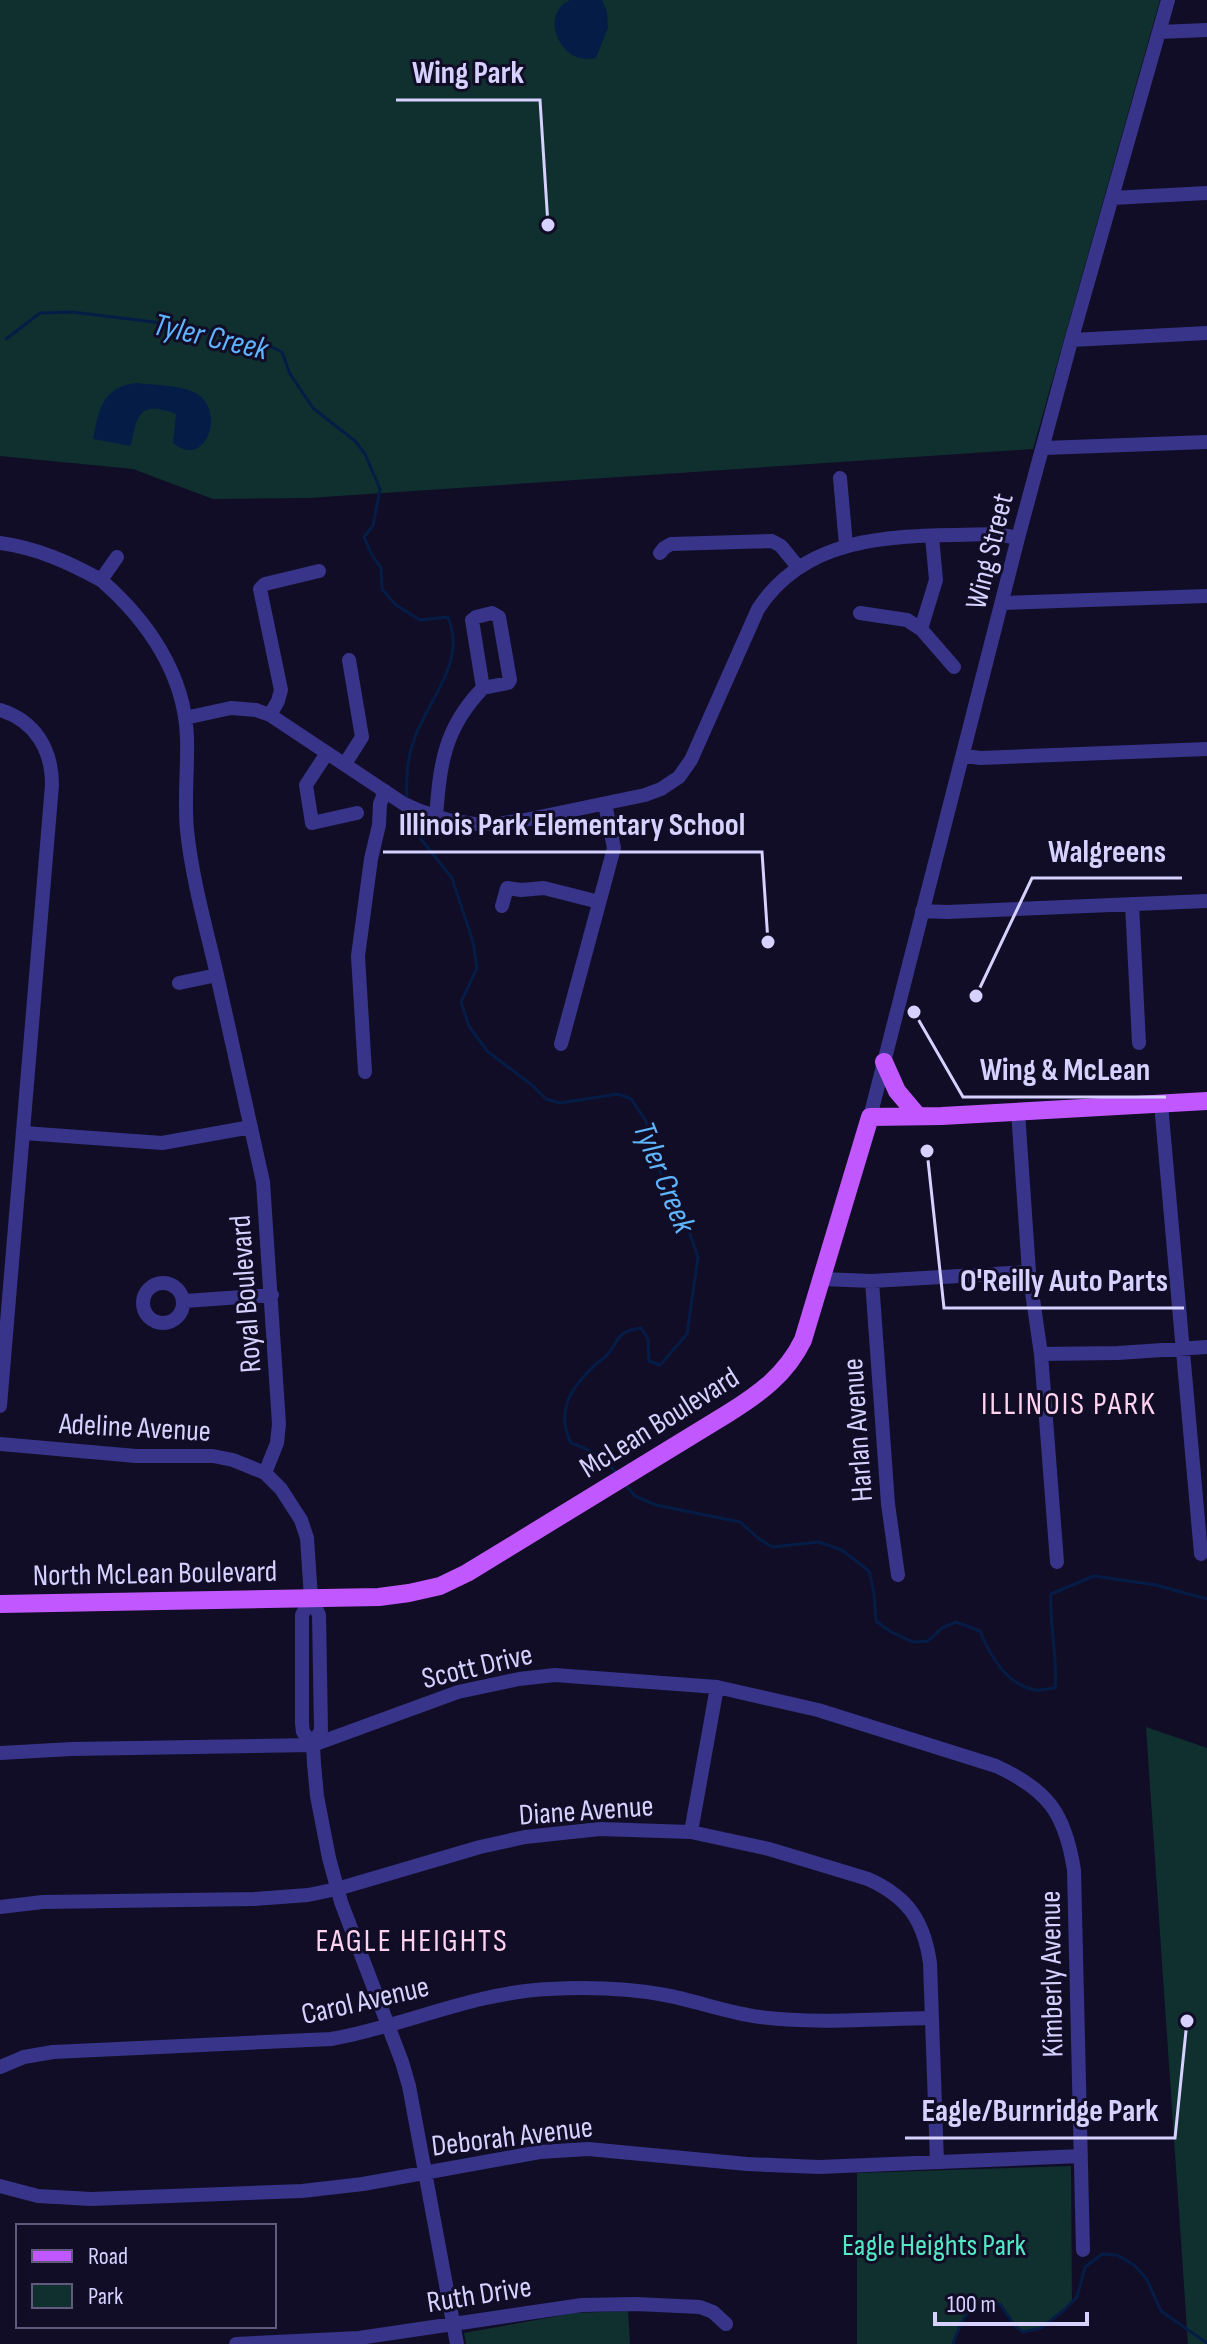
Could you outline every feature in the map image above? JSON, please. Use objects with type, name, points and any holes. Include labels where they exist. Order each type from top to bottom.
[{"type":"main road","points":[[884,1062],[897,1091],[918,1116]]},
{"type":"main road","points":[[870,1117],[1207,1101]]},
{"type":"main road","name":"McLean Boulevard","points":[[311,1598],[379,1597],[440,1586],[478,1566],[746,1402],[779,1376],[803,1340],[870,1117]]},
{"type":"main road","name":"North McLean Boulevard","points":[[0,1604],[311,1598]]},
{"type":"street","name":"Wing Street","points":[[870,1117],[1018,538],[1168,0]]},
{"type":"street","points":[[1159,32],[1207,30]]},
{"type":"street","points":[[1113,195],[1207,186]]},
{"type":"street","points":[[1113,195],[1207,193]]},
{"type":"street","points":[[1072,340],[1207,333]]},
{"type":"street","points":[[1044,448],[1207,442]]},
{"type":"street","points":[[840,478],[846,545]]},
{"type":"street","points":[[185,718],[240,707],[270,715],[388,793],[420,811],[459,822],[497,824],[605,804],[661,789],[685,770],[758,609],[798,567],[846,545],[876,540],[997,534],[1018,538]]},
{"type":"street","points":[[921,629],[936,580],[932,537]]},
{"type":"street","points":[[660,553],[671,544],[765,540],[781,546],[798,567]]},
{"type":"street","name":"Royal Boulevard","points":[[0,543],[34,549],[101,580],[135,613],[152,635],[174,678],[185,718],[187,830],[263,1182],[279,1424],[277,1443],[265,1473]]},
{"type":"street","points":[[101,580],[117,557]]},
{"type":"street","points":[[270,715],[281,690],[260,589],[265,584],[319,571]]},
{"type":"street","points":[[1003,603],[1207,596]]},
{"type":"street","points":[[436,817],[446,744],[461,713],[483,688],[510,680],[496,613],[472,620],[483,688]]},
{"type":"street","points":[[860,613],[907,620],[921,629],[954,667]]},
{"type":"street","points":[[345,764],[362,737],[349,660]]},
{"type":"street","points":[[0,710],[18,717],[35,731],[45,748],[52,773],[0,1406]]},
{"type":"street","points":[[964,756],[981,758],[1207,749]]},
{"type":"street","points":[[327,753],[306,785],[312,823],[357,813]]},
{"type":"street","points":[[365,1072],[358,956],[380,804],[388,793]]},
{"type":"street","points":[[561,1044],[614,848],[605,804]]},
{"type":"street","points":[[502,906],[507,888],[544,888],[599,902]]},
{"type":"street","points":[[922,911],[1207,901]]},
{"type":"street","points":[[1132,904],[1139,1043]]},
{"type":"street","points":[[179,983],[217,975]]},
{"type":"street","points":[[1161,1104],[1201,1554]]},
{"type":"street","points":[[1018,1112],[1029,1272],[1041,1354],[1057,1562]]},
{"type":"street","points":[[24,1133],[162,1143],[251,1127]]},
{"type":"street","points":[[822,1279],[872,1281],[1029,1272]]},
{"type":"street","name":"Harlan Avenue","points":[[872,1281],[889,1516],[898,1575]]},
{"type":"street","points":[[185,1301],[272,1295]]},
{"type":"street","points":[[1041,1354],[1104,1354],[1207,1347]]},
{"type":"street","name":"Adeline Avenue","points":[[0,1444],[136,1456],[213,1456],[233,1460],[265,1473]]},
{"type":"street","points":[[265,1473],[281,1489],[301,1520],[307,1538],[311,1598],[319,1615],[321,1730],[313,1745],[318,1807],[337,1889],[409,2086],[457,2344]]},
{"type":"street","name":"Scott Drive","points":[[0,1753],[313,1745],[458,1692],[528,1677],[577,1676],[717,1687],[818,1710],[996,1766],[1022,1778],[1046,1799]]},
{"type":"street","points":[[691,1832],[717,1687]]},
{"type":"street","name":"Kimberly Avenue","points":[[1046,1799],[1065,1829],[1074,1870],[1083,2250]]},
{"type":"street","name":"Diane Avenue","points":[[0,1907],[43,1902],[290,1897],[337,1889],[525,1837],[600,1829],[691,1832],[769,1849],[884,1886],[917,1920],[927,1942],[937,2162]]},
{"type":"street","name":"Carol Avenue","points":[[0,2067],[24,2057],[45,2053],[313,2041],[362,2034],[504,1994],[548,1989],[599,1988],[667,1995],[734,2013],[789,2020],[931,2018]]},
{"type":"street","name":"Deborah Avenue","points":[[0,2186],[38,2196],[91,2199],[332,2189],[540,2152],[588,2149],[819,2167],[1081,2156]]},
{"type":"street","name":"Ruth Drive","points":[[236,2344],[359,2338],[570,2306],[636,2304],[700,2307],[713,2312],[726,2324]]},
{"type":"green space","points":[[0,0],[1160,0],[1033,449],[309,498],[213,499],[133,469],[0,456]]},
{"type":"green space","points":[[1146,1727],[1207,1748],[1207,2344],[1188,2344]]},
{"type":"green space","name":"Eagle Heights Park","points":[[1071,2166],[1072,2302],[1041,2328],[1023,2332],[1000,2304],[989,2304],[968,2313],[953,2344],[857,2344],[857,2173]]},
{"type":"green space","points":[[628,2311],[630,2344],[466,2344],[464,2333],[575,2313]]},
{"type":"water","points":[[570,0],[602,0],[608,28],[596,58],[583,59],[572,55],[558,38],[556,16],[560,7]]},
{"type":"water","points":[[136,383],[178,387],[199,395],[207,404],[211,426],[202,445],[194,450],[173,443],[176,414],[154,409],[142,413],[138,419],[131,446],[93,439],[100,410],[109,395],[125,385]]},
{"type":"waterway","name":"Tyler Creek","points":[[6,339],[40,313],[72,312],[186,326],[263,343],[282,352],[290,374],[313,408],[355,441],[365,454],[380,489],[373,526],[364,537],[381,568],[382,589],[396,605],[420,620],[448,617],[453,648],[450,662],[411,749],[407,799]]},
{"type":"waterway","name":"Tyler Creek","points":[[407,810],[408,823],[452,878],[473,942],[477,968],[461,1002],[469,1026],[487,1051],[546,1099],[560,1103],[618,1094],[631,1099],[646,1121],[669,1197],[688,1228],[698,1257],[687,1334],[660,1365],[649,1361],[648,1339],[641,1328],[628,1331],[586,1374],[568,1401],[565,1421],[571,1443],[597,1455],[618,1475]]},
{"type":"waterway","name":"Tyler Creek","points":[[625,1484],[635,1496],[656,1505],[740,1522],[772,1547],[819,1542],[842,1550],[869,1571],[876,1621],[891,1632],[913,1642],[928,1641],[942,1628],[956,1622],[980,1631],[1000,1668],[1016,1682],[1036,1690],[1055,1688],[1051,1594],[1094,1576],[1156,1585],[1207,1599]]},
{"type":"waterway","name":"Tyler Creek","points":[[953,2344],[968,2313],[981,2305],[1000,2304],[1023,2332],[1041,2328],[1077,2297],[1085,2267],[1102,2254],[1117,2255],[1134,2265],[1146,2278],[1161,2311],[1207,2343]]},
{"type":"place","name":"Wing Park","points":[[548,225]]},
{"type":"place","name":"Illinois Park Elementary School","points":[[768,942]]},
{"type":"place","name":"Walgreens","points":[[976,996]]},
{"type":"place","name":"Wing & McLean","points":[[914,1012]]},
{"type":"place","name":"O'Reilly Auto Parts","points":[[927,1151]]},
{"type":"place","name":"Eagle/Burnridge Park","points":[[1187,2021]]},
{"type":"district","name":"ILLINOIS PARK","points":[[1069,1403]]},
{"type":"district","name":"EAGLE HEIGHTS","points":[[412,1940]]}]
